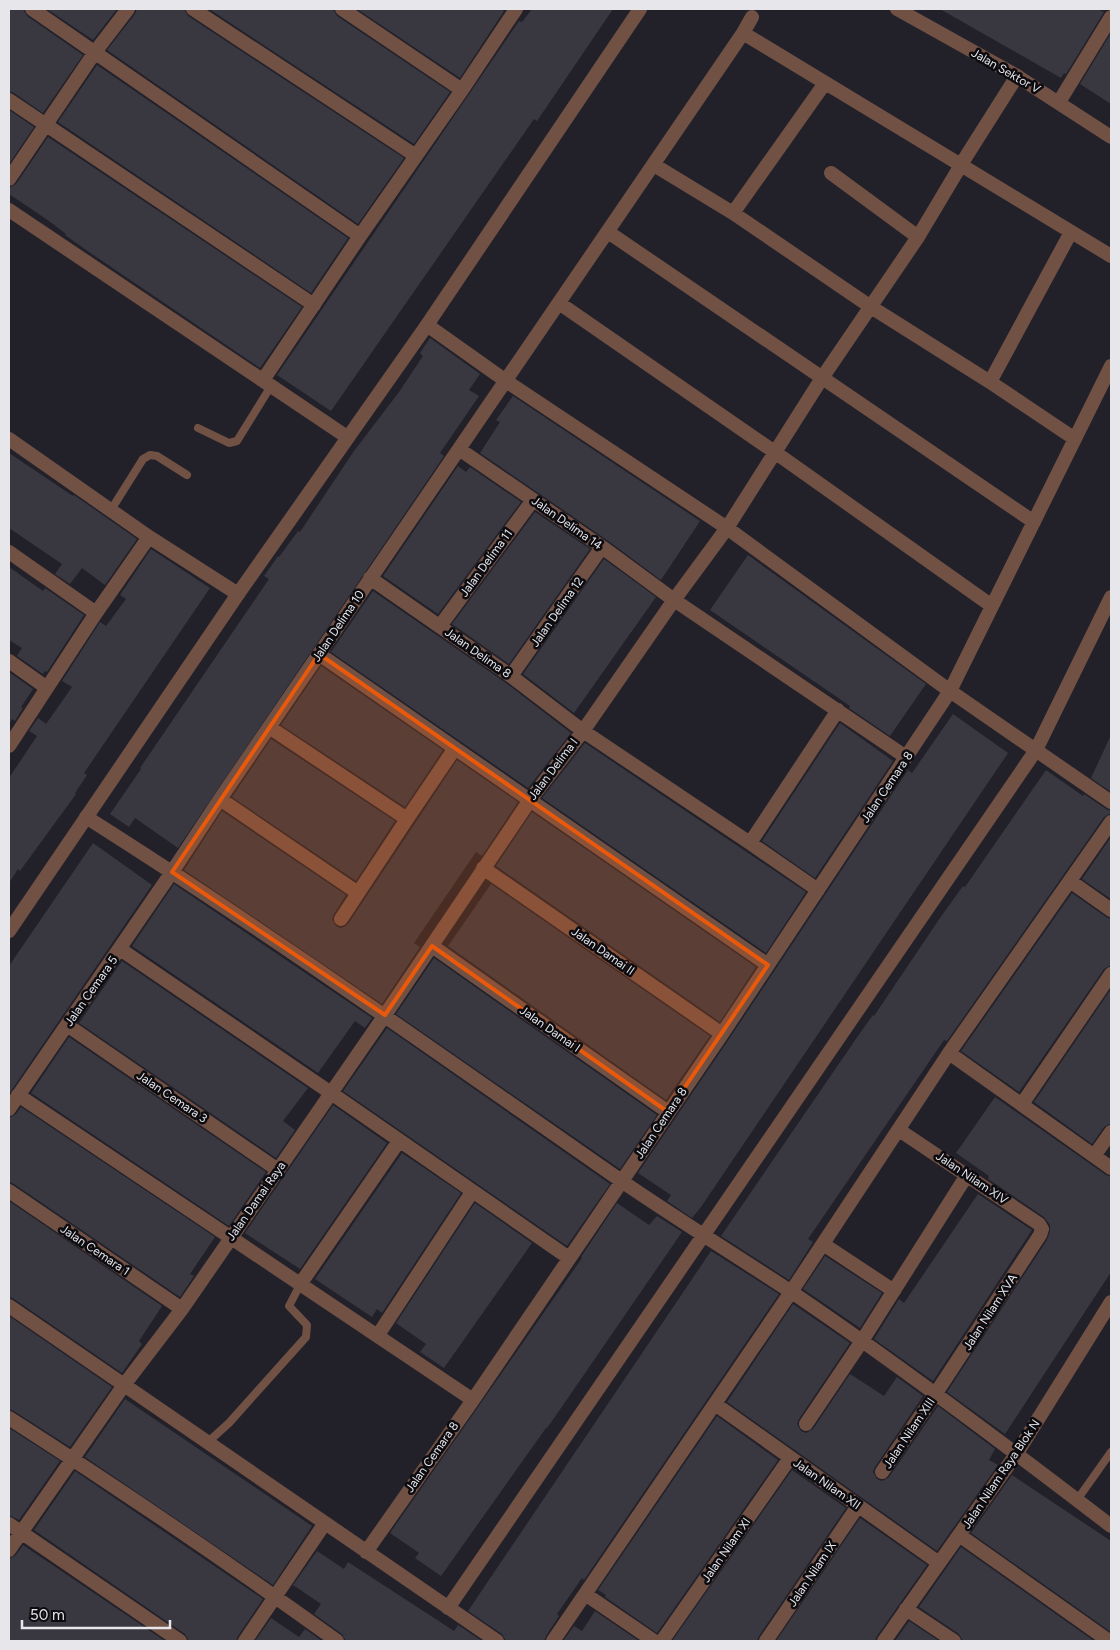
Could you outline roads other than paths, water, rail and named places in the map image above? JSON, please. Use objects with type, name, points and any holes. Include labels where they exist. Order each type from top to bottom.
[{"type":"street","points":[[32,9],[360,236]]},
{"type":"street","points":[[9,179],[95,52],[128,9]]},
{"type":"street","points":[[193,9],[416,156]]},
{"type":"street","points":[[342,9],[462,90]]},
{"type":"street","points":[[9,931],[238,594],[427,325],[640,9]]},
{"type":"street","name":"Jalan Sektor V","points":[[897,9],[1017,76],[1111,137]]},
{"type":"street","points":[[267,383],[314,304],[462,90],[513,10]]},
{"type":"street","points":[[1059,102],[1111,17]]},
{"type":"street","name":"Jalan Delima 10","points":[[172,872],[220,798],[654,165],[752,18]]},
{"type":"street","points":[[743,33],[1111,256]]},
{"type":"street","name":"Jalan Delima I","points":[[385,1015],[530,800],[583,731],[674,600],[728,528],[822,378],[918,237],[1017,76]]},
{"type":"street","points":[[733,213],[825,82]]},
{"type":"street","points":[[9,100],[314,304]]},
{"type":"street","points":[[654,165],[733,213],[871,307],[990,382],[1075,439]]},
{"type":"street","points":[[831,174],[918,237]]},
{"type":"street","points":[[9,210],[347,437]]},
{"type":"street","points":[[608,232],[1034,522]]},
{"type":"street","points":[[990,382],[1071,232]]},
{"type":"street","points":[[559,303],[776,453],[992,606]]},
{"type":"street","points":[[427,325],[506,381],[728,528],[950,691],[1111,802]]},
{"type":"street","name":"Jalan Cemara 8","points":[[366,1552],[473,1400],[722,1034],[950,691],[1111,366]]},
{"type":"street","points":[[9,439],[149,537],[238,594]]},
{"type":"street","name":"Jalan Delima 14","points":[[459,449],[602,547],[674,600],[906,757]]},
{"type":"street","name":"Jalan Delima 11","points":[[440,626],[533,500]]},
{"type":"street","points":[[9,746],[96,613],[149,537]]},
{"type":"street","name":"Jalan Delima 12","points":[[511,676],[602,547]]},
{"type":"street","points":[[9,552],[96,613]]},
{"type":"street","name":"Jalan Delima 8","points":[[370,578],[511,676],[583,731],[818,890]]},
{"type":"street","points":[[448,1608],[1036,750],[1111,597]]},
{"type":"street","points":[[319,654],[768,965]]},
{"type":"street","points":[[9,661],[48,688]]},
{"type":"street","points":[[750,843],[838,710]]},
{"type":"street","points":[[269,727],[407,818]]},
{"type":"street","points":[[341,919],[455,748]]},
{"type":"street","points":[[220,798],[358,893]]},
{"type":"street","points":[[86,817],[172,872],[385,1015],[622,1181],[862,1341],[1017,1453],[1111,1526]]},
{"type":"street","points":[[552,1641],[791,1292],[949,1053],[1111,822]]},
{"type":"street","name":"Jalan Damai II","points":[[483,868],[722,1034]]},
{"type":"street","name":"Jalan Cemara 5","points":[[9,1109],[172,872]]},
{"type":"street","points":[[1070,881],[1111,910]]},
{"type":"street","name":"Jalan Damai I","points":[[432,946],[668,1112]]},
{"type":"street","points":[[120,949],[332,1093],[569,1258]]},
{"type":"street","points":[[1022,1104],[1111,974]]},
{"type":"street","name":"Jalan Damai Raya","points":[[9,1550],[124,1385],[182,1309],[385,1015]]},
{"type":"street","name":"Jalan Cemara 3","points":[[67,1025],[278,1170]]},
{"type":"street","points":[[949,1053],[1111,1168]]},
{"type":"street","points":[[18,1095],[473,1400]]},
{"type":"street","name":"Jalan Nilam XIV","points":[[899,1130],[967,1174],[1039,1224],[1042,1229]]},
{"type":"street","points":[[1094,1156],[1111,1132]]},
{"type":"street","points":[[301,1283],[400,1140]]},
{"type":"street","points":[[806,1424],[862,1341],[967,1174]]},
{"type":"street","name":"Jalan Cemara 1","points":[[9,1191],[182,1309]]},
{"type":"street","points":[[378,1335],[472,1192]]},
{"type":"street","name":"Jalan Nilam XVA","points":[[936,1394],[1042,1229]]},
{"type":"street","points":[[823,1244],[894,1290]]},
{"type":"street","name":"Jalan Nilam Raya Blok N","points":[[884,1641],[1017,1453],[1111,1302]]},
{"type":"street","points":[[9,1306],[496,1641]]},
{"type":"street","name":"Jalan Nilam XIII","points":[[882,1472],[936,1394]]},
{"type":"street","name":"Jalan Nilam XII","points":[[715,1404],[939,1563]]},
{"type":"street","points":[[9,1418],[275,1596],[337,1641]]},
{"type":"street","name":"Jalan Nilam XI","points":[[662,1641],[790,1458]]},
{"type":"street","name":"Jalan Nilam IX","points":[[766,1641],[858,1506]]},
{"type":"street","points":[[245,1641],[325,1523]]},
{"type":"street","points":[[9,1524],[180,1641]]},
{"type":"street","points":[[958,1535],[1109,1641]]},
{"type":"street","points":[[585,1594],[654,1641]]},
{"type":"street","points":[[906,1609],[954,1641]]},
{"type":"lane","points":[[198,428],[229,443],[237,441],[267,383]]},
{"type":"lane","points":[[111,510],[144,459],[150,455],[157,456],[187,475]]},
{"type":"lane","points":[[208,1442],[229,1423],[306,1337],[307,1325],[289,1306],[301,1283]]},
{"type":"lane","points":[[1077,1500],[1111,1452]]}]
